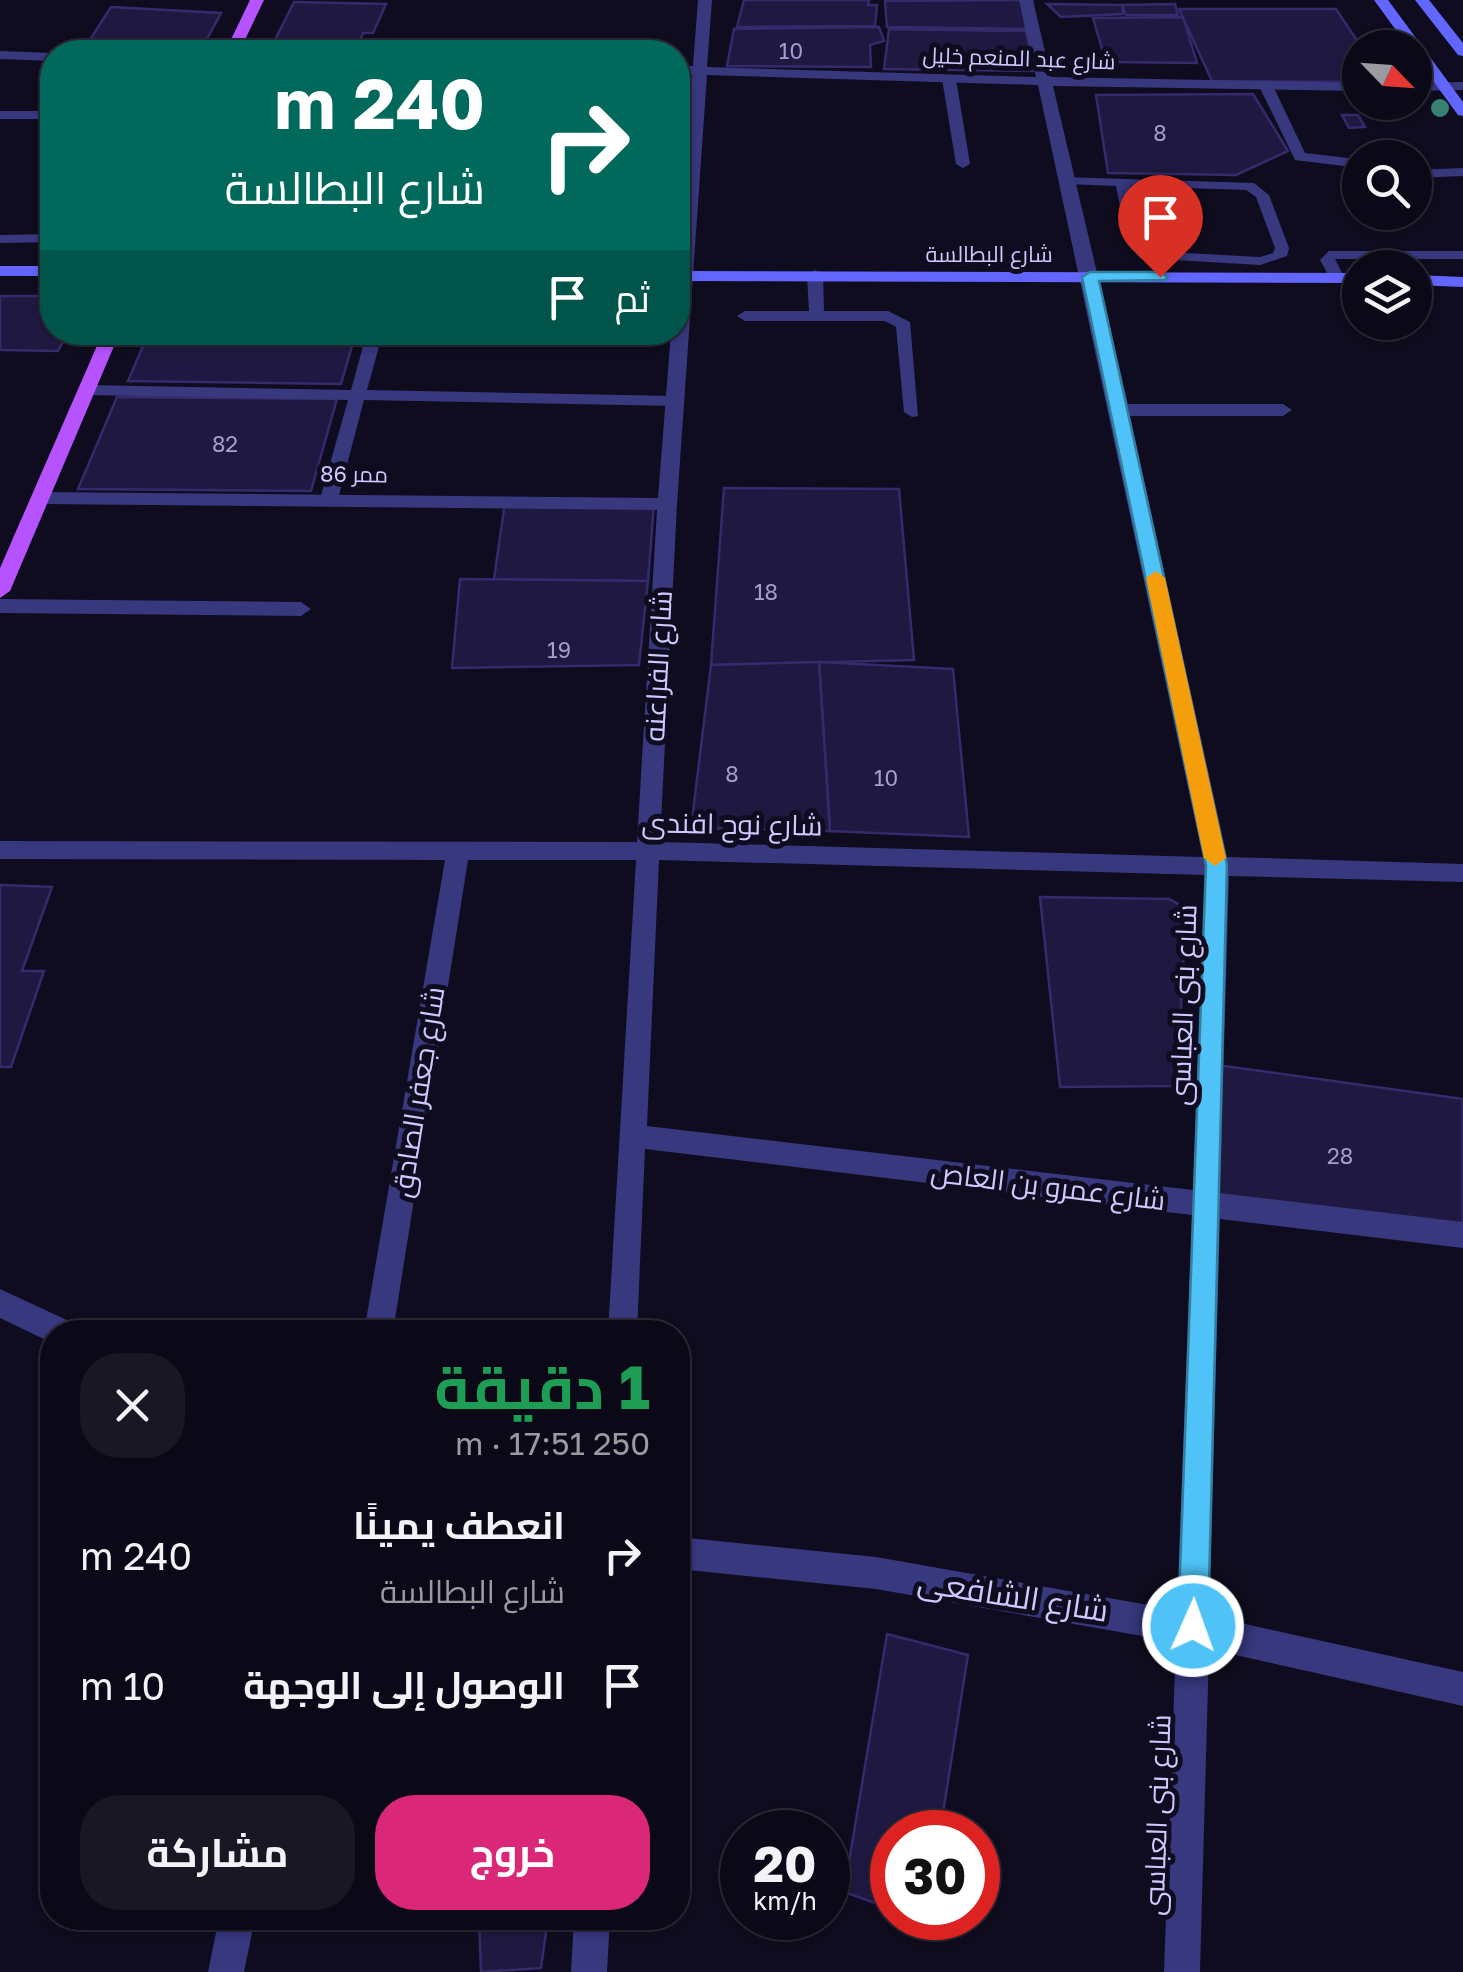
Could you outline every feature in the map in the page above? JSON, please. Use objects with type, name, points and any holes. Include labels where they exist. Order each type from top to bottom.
[{"type":"main road","points":[[238,40],[257,0]]},
{"type":"main road","points":[[0,591],[106,345]]},
{"type":"street","name":"شارع الفراعنه","points":[[690,62],[705,0]]},
{"type":"street","name":"شارع بنى العباسى","points":[[1026,0],[1120,410],[1216,865],[1182,1972]]},
{"type":"street","points":[[1382,0],[1404,30]]},
{"type":"street","points":[[1422,0],[1460,45]]},
{"type":"street","points":[[1432,43],[1460,45]]},
{"type":"street","points":[[0,55],[40,57]]},
{"type":"street","points":[[1432,68],[1463,112]]},
{"type":"street","name":"شارع عبد المنعم خليل","points":[[690,70],[1342,87]]},
{"type":"street","points":[[1432,86],[1463,86]]},
{"type":"street","points":[[0,115],[40,114]]},
{"type":"street","points":[[0,271],[40,271]]},
{"type":"street","name":"شارع البطالسة","points":[[690,276],[1342,277]]},
{"type":"street","points":[[1432,281],[1463,282]]},
{"type":"street","name":"شارع الفراعنه","points":[[623,1320],[677,345]]},
{"type":"street","points":[[1120,410],[1283,410]]},
{"type":"street","name":"ممر 86","points":[[41,498],[667,504]]},
{"type":"street","points":[[0,606],[300,610]]},
{"type":"street","name":"شارع نوح افندى","points":[[0,850],[646,851],[1463,873]]},
{"type":"street","name":"شارع جعفر الصادق","points":[[380,1320],[458,851]]},
{"type":"street","name":"شارع عمرو بن العاص","points":[[632,1136],[1463,1235]]},
{"type":"street","points":[[0,1303],[40,1322]]},
{"type":"street","name":"شارع الشافعى","points":[[690,1554],[800,1561],[1193,1626],[1463,1688]]},
{"type":"street","points":[[226,1972],[235,1930]]},
{"type":"street","points":[[590,1972],[592,1930]]},
{"type":"lane","points":[[949,79],[962,164]]},
{"type":"lane","points":[[1267,88],[1300,157],[1342,161]]},
{"type":"lane","points":[[1432,173],[1463,172]]},
{"type":"lane","points":[[1068,180],[1255,188],[1262,195],[1276,230],[1282,248],[1280,256],[1260,261],[1145,255],[1134,244],[1123,184]]},
{"type":"lane","points":[[0,239],[40,238]]},
{"type":"lane","points":[[1336,277],[1328,260],[1330,255],[1463,255]]},
{"type":"lane","points":[[816,275],[817,316]]},
{"type":"lane","points":[[745,316],[888,316],[904,326],[912,412]]},
{"type":"lane","points":[[329,499],[373,345]]},
{"type":"lane","points":[[87,390],[675,400]]},
{"type":"building","points":[[744,0],[869,0],[868,5],[877,5],[875,26],[737,27]]},
{"type":"building","points":[[1021,0],[1026,29],[887,27],[885,1]]},
{"type":"building","points":[[294,2],[386,4],[373,33],[363,33],[360,40],[275,40]]},
{"type":"building","points":[[1047,4],[1122,5],[1123,14],[1061,17]]},
{"type":"building","points":[[1175,4],[1178,15],[1126,15],[1122,5]]},
{"type":"building","points":[[111,7],[221,13],[206,40],[90,40]]},
{"type":"building","points":[[1179,9],[1336,9],[1350,30],[1342,30],[1342,82],[1212,81]]},
{"type":"building","points":[[1183,17],[1197,63],[1106,62],[1093,18]]},
{"type":"building","points":[[879,27],[884,41],[870,45],[871,67],[727,66],[734,29]]},
{"type":"building","points":[[889,29],[1026,31],[1035,71],[884,69]]},
{"type":"building","points":[[1253,94],[1288,151],[1236,175],[1108,173],[1096,95]]},
{"type":"building","points":[[1345,120],[1361,120],[1365,127],[1349,128]]},
{"type":"building","points":[[0,296],[40,296],[40,345],[61,345],[58,351],[0,350]]},
{"type":"building","points":[[143,345],[352,345],[341,384],[128,381]]},
{"type":"building","points":[[117,397],[337,399],[311,491],[78,489]]},
{"type":"building","points":[[724,488],[899,489],[914,660],[711,665]]},
{"type":"building","points":[[505,502],[654,504],[648,581],[494,579]]},
{"type":"building","points":[[460,579],[648,581],[639,665],[452,668]]},
{"type":"building","points":[[819,662],[953,669],[969,837],[830,831]]},
{"type":"building","points":[[819,662],[830,831],[691,828],[711,665]]},
{"type":"building","points":[[0,885],[52,887],[22,971],[44,971],[11,1067],[0,1067]]},
{"type":"building","points":[[1040,897],[1169,899],[1182,906],[1186,912],[1177,1086],[1060,1087]]},
{"type":"building","points":[[1217,1065],[1463,1099],[1463,1229],[1217,1199]]},
{"type":"building","points":[[887,1634],[968,1655],[943,1810],[870,1810],[870,1901],[850,1894],[850,1856]]},
{"type":"building","points":[[479,1930],[546,1930],[541,1968],[481,1972]]},
{"type":"slow traffic","points":[[1156,578],[1215,858]]},
{"type":"route","points":[[1160,277],[1090,277],[1216,865],[1193,1626]]}]
